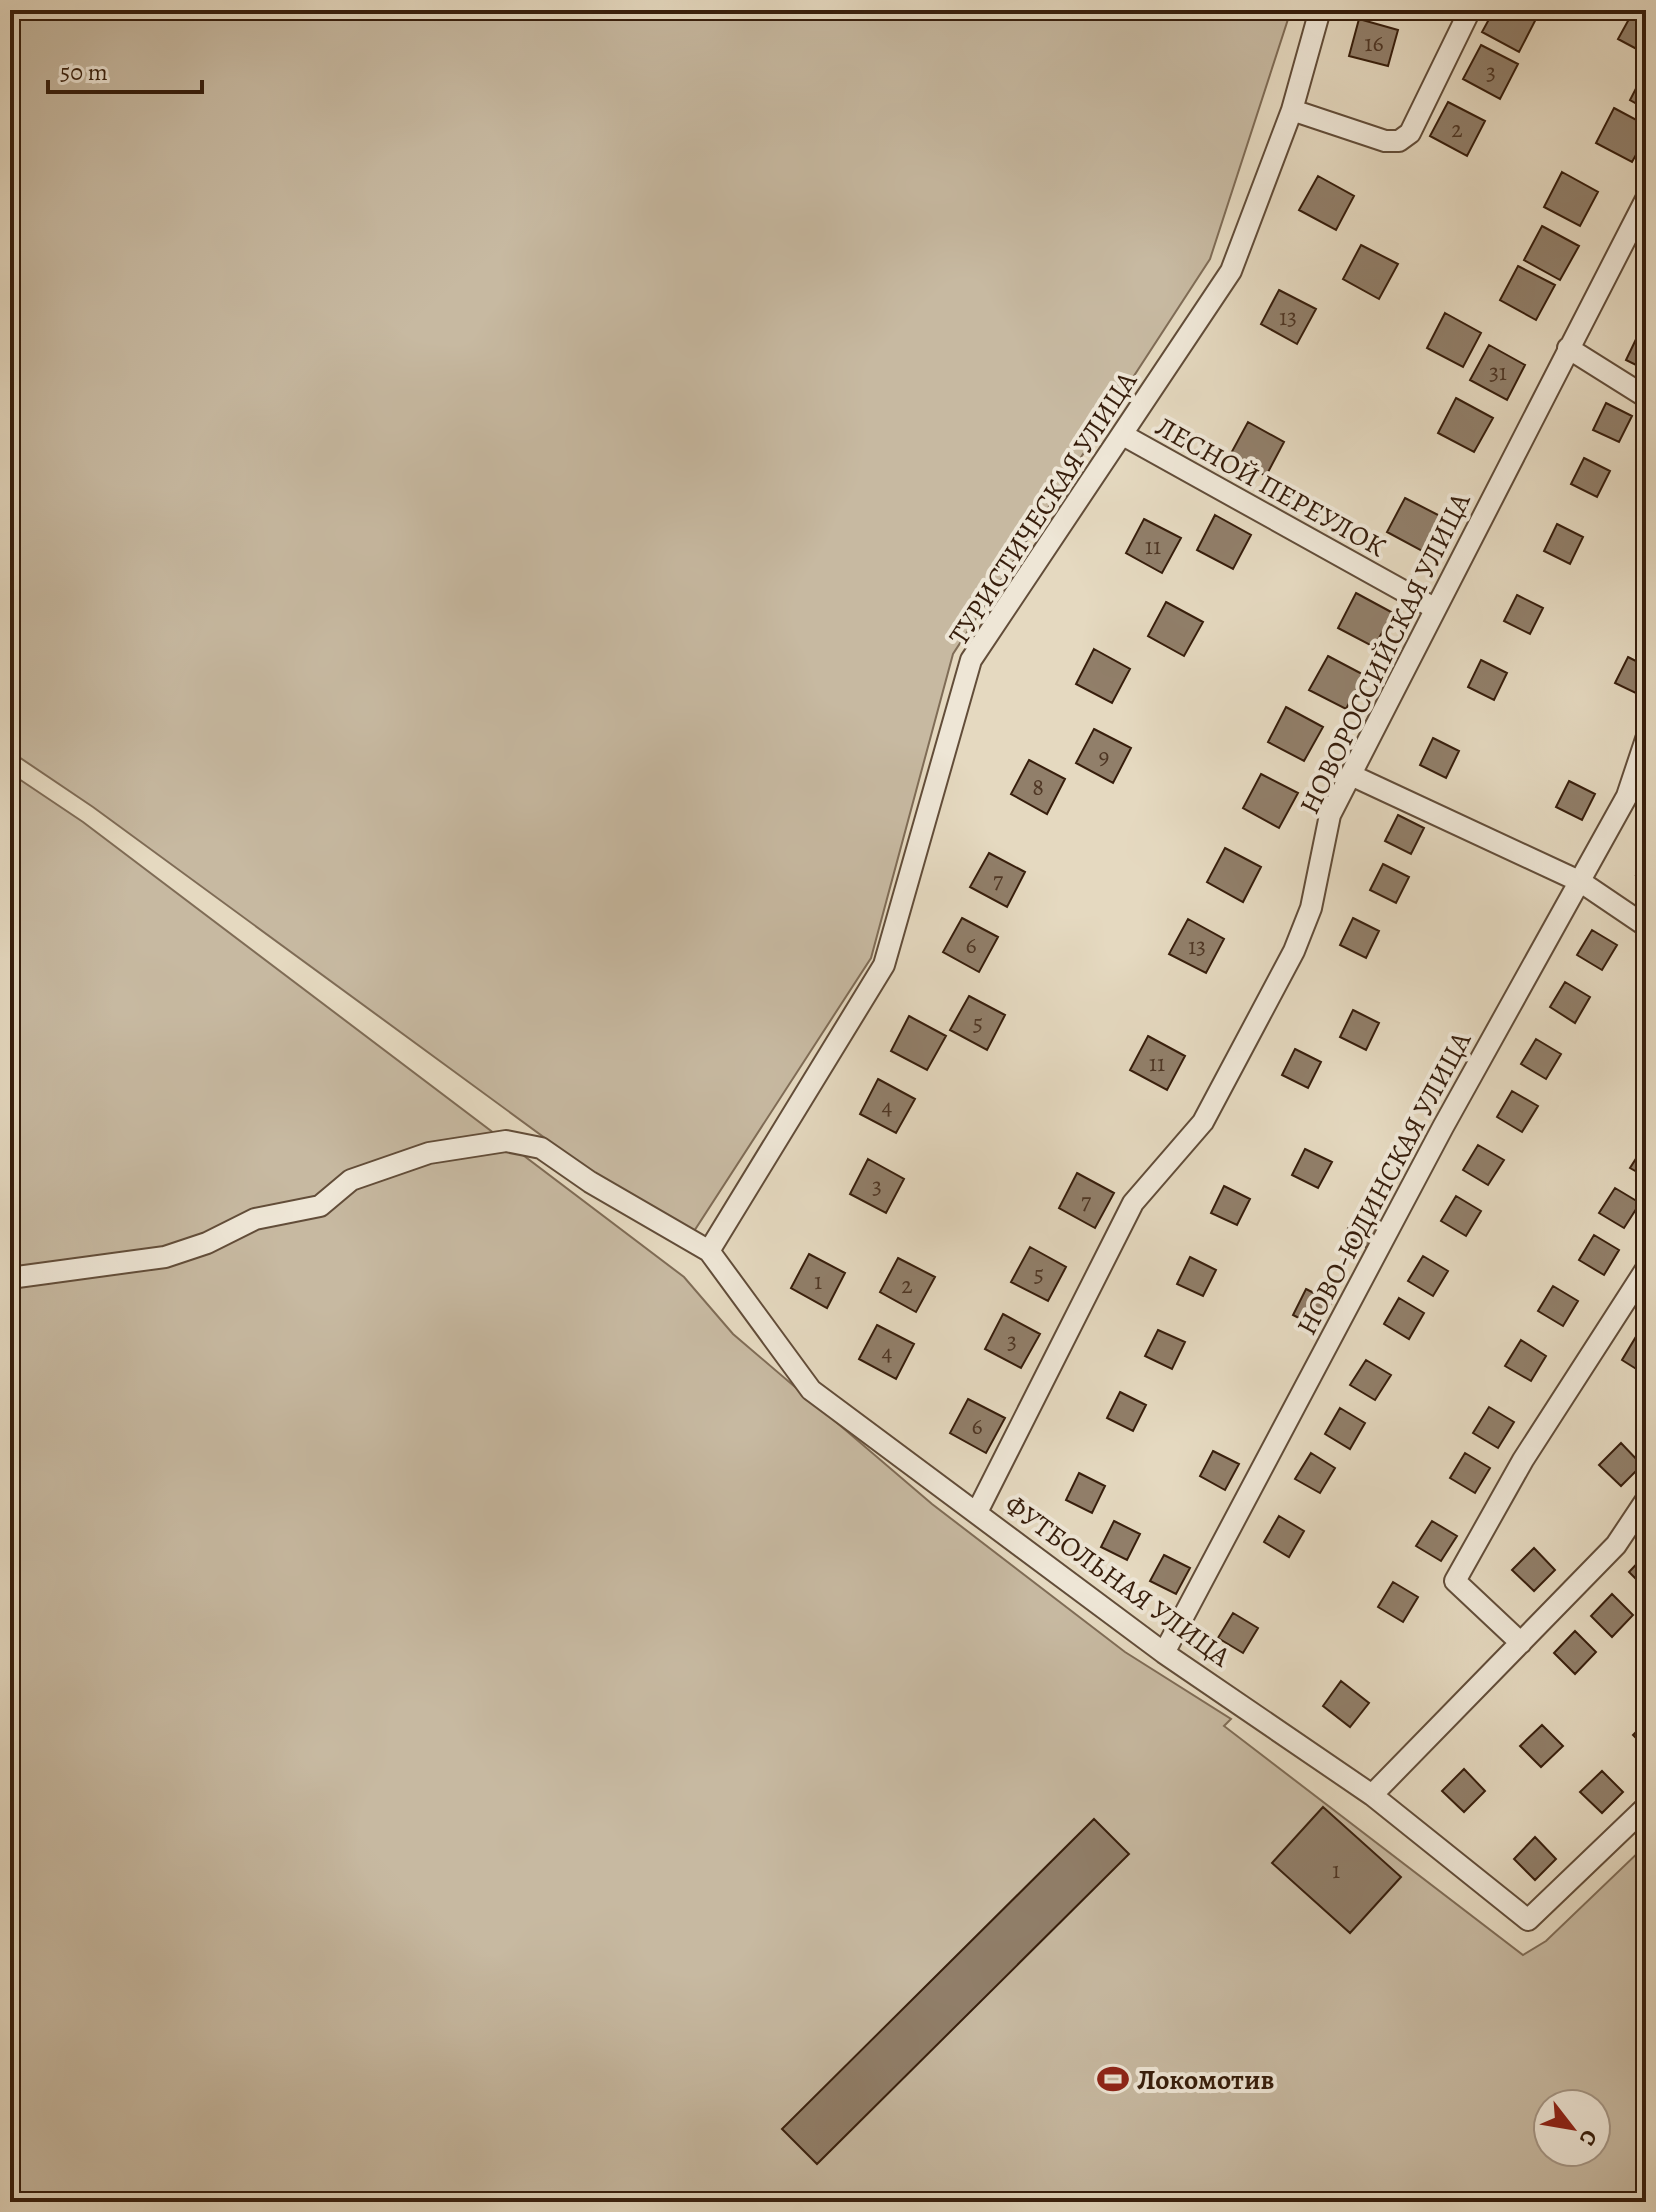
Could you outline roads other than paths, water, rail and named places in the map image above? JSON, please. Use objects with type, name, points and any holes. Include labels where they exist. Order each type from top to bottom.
[{"type":"street","name":"ТУРИСТИЧЕСКАЯ УЛИЦА","points":[[709,1251],[884,965],[971,660],[1231,271],[1292,110],[1320,10]]},
{"type":"street","points":[[1292,110],[1385,141],[1399,141],[1410,133],[1470,10]]},
{"type":"street","name":"НОВОРОССИЙСКАЯ УЛИЦА","points":[[977,1512],[1133,1203],[1203,1122],[1294,951],[1311,908],[1330,815],[1646,199]]},
{"type":"street","points":[[1568,348],[1646,397]]},
{"type":"street","name":"ЛЕСНОЙ ПЕРЕУЛОК","points":[[1123,435],[1434,608]]},
{"type":"street","name":"НОВО-ЮДИНСКАЯ УЛИЦА","points":[[1164,1653],[1443,1127],[1627,796],[1646,739]]},
{"type":"street","points":[[1351,775],[1581,882],[1646,926]]},
{"type":"street","points":[[10,1278],[165,1257],[207,1243],[255,1219],[320,1206],[351,1180],[429,1153],[506,1141],[541,1148],[590,1182],[709,1251]]},
{"type":"street","name":"ФУТБОЛЬНАЯ УЛИЦА","points":[[709,1251],[811,1390],[1164,1653],[1372,1795],[1528,1920],[1646,1807]]},
{"type":"street","points":[[1521,1643],[1455,1581],[1523,1460],[1646,1269]]},
{"type":"street","points":[[1372,1795],[1616,1545],[1646,1500]]},
{"type":"place","name":"Локомотив","points":[[1113,2079]]}]
